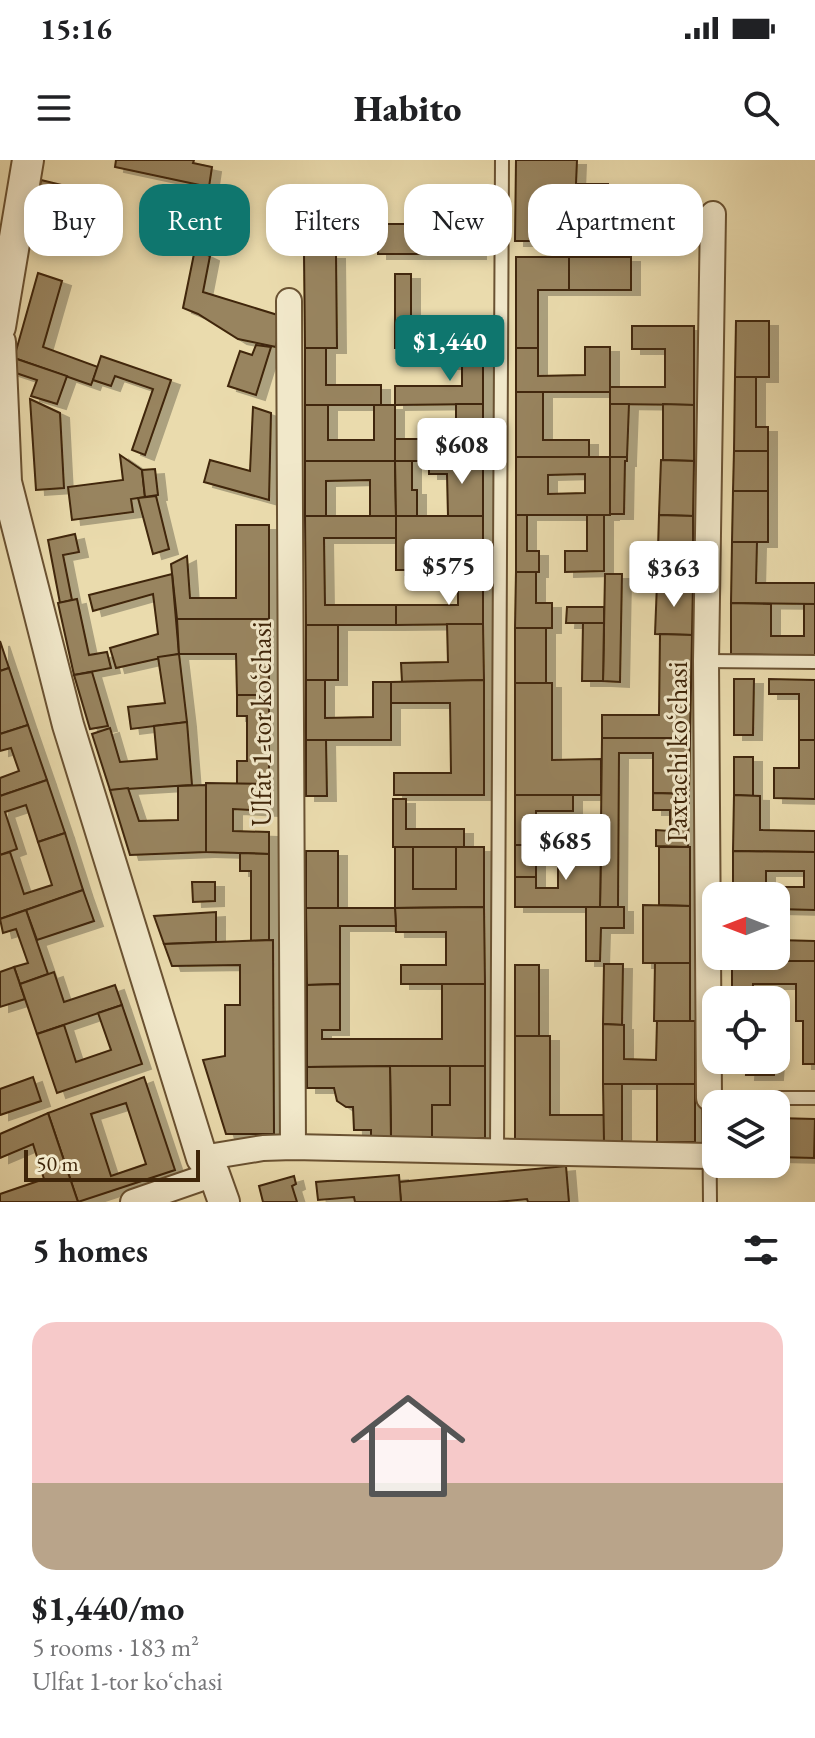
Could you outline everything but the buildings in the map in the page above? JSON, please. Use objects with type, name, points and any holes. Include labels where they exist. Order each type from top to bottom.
[{"type":"street","points":[[0,327],[28,160]]},
{"type":"street","name":"Paxtachi koʻchasi","points":[[709,1090],[706,661],[713,214]]},
{"type":"street","name":"Ulfat 1-tor koʻchasi","points":[[289,301],[293,1147]]},
{"type":"street","points":[[0,342],[3,482],[68,725],[213,1178]]},
{"type":"street","points":[[133,1202],[213,1178],[263,1148],[702,1156]]},
{"type":"lane","points":[[497,1151],[502,160]]},
{"type":"lane","points":[[706,661],[815,662]]},
{"type":"lane","points":[[790,1098],[815,1098]]},
{"type":"lane","points":[[709,1178],[710,1202]]}]
